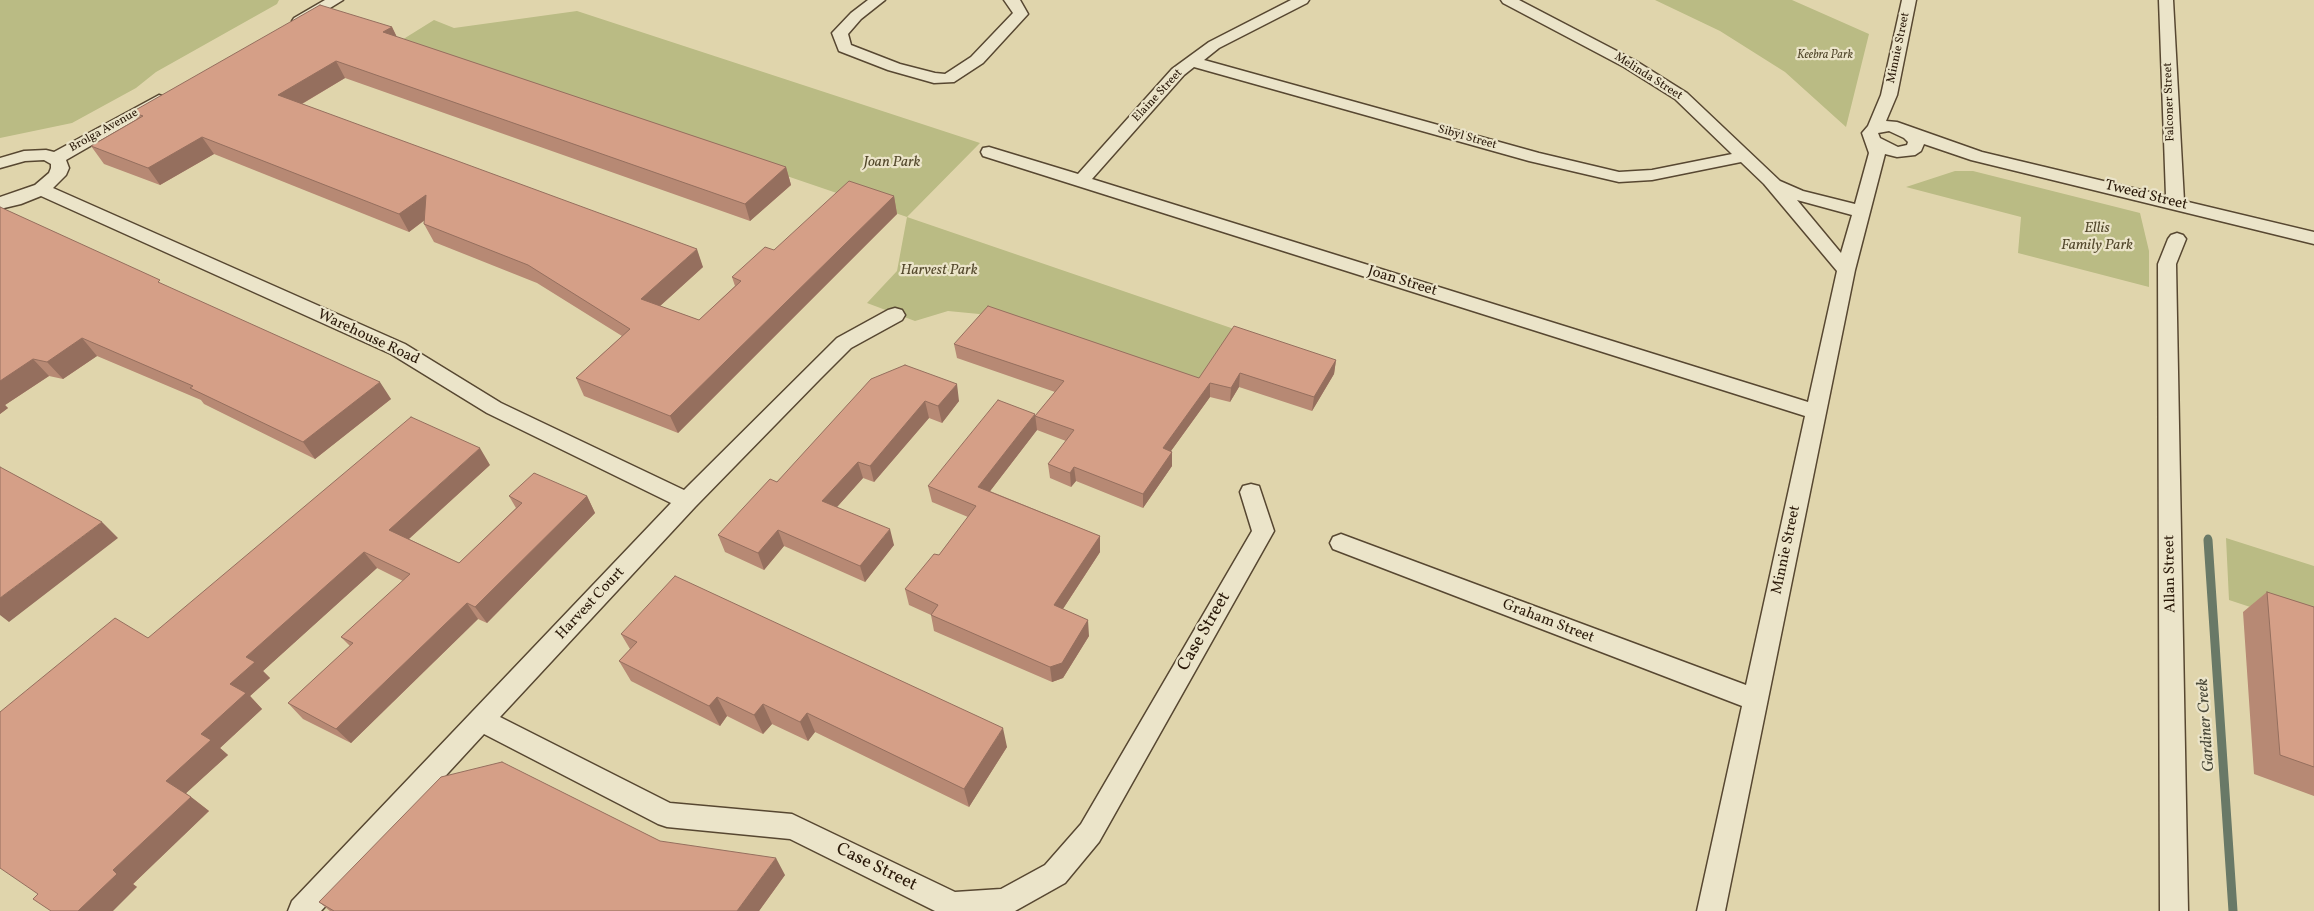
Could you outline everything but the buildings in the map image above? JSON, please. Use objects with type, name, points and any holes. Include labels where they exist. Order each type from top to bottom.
[{"type":"street","points":[[285,29],[336,0]]},
{"type":"street","points":[[878,0],[856,16],[840,33],[844,48],[894,67],[934,78],[948,79],[977,60],[1021,14],[1017,5],[1011,0]]},
{"type":"street","name":"Elaine Street","points":[[1081,182],[1178,72],[1214,45],[1302,0]]},
{"type":"street","name":"Melinda Street","points":[[1508,0],[1630,64],[1681,96],[1770,180],[1846,270]]},
{"type":"street","name":"Minnie Street","points":[[1711,911],[1846,270],[1878,152],[1873,134],[1889,95],[1909,0]]},
{"type":"street","name":"Falconer Street","points":[[2166,0],[2175,203]]},
{"type":"street","name":"Sibyl Street","points":[[1193,62],[1535,157],[1619,177],[1652,175],[1745,156]]},
{"type":"street","name":"Brolga Avenue","points":[[55,159],[174,92]]},
{"type":"street","name":"Minnie Street","points":[[1865,201],[1907,142],[1889,95]]},
{"type":"street","points":[[1891,126],[1907,142],[1887,149],[1873,134],[1891,126]]},
{"type":"street","name":"Tweed Street","points":[[1907,142],[1977,156],[2314,238]]},
{"type":"street","name":"Joan Street","points":[[989,152],[1816,412]]},
{"type":"street","points":[[0,162],[36,155],[55,159],[59,163],[60,168],[57,175],[40,189],[15,200],[0,203]]},
{"type":"street","name":"Melinda Street","points":[[1770,180],[1791,193],[1865,201]]},
{"type":"street","name":"Warehouse Road","points":[[40,189],[398,349],[494,408],[563,443],[687,501]]},
{"type":"street","name":"Allan Street","points":[[2174,911],[2168,264],[2177,239]]},
{"type":"street","name":"Harvest Court","points":[[302,911],[687,501],[844,343],[895,315]]},
{"type":"street","name":"Case Street","points":[[481,720],[667,815],[792,827],[954,906],[1004,902],[1055,874],[1090,833],[1263,530],[1251,492]]},
{"type":"street","name":"Graham Street","points":[[1341,543],[1756,700]]},
{"type":"green space","points":[[0,0],[279,0],[277,4],[156,72],[136,88],[72,123],[0,138]]},
{"type":"green space","name":"Keebra Park","points":[[1655,0],[1792,0],[1869,34],[1846,127],[1785,72],[1720,31]]},
{"type":"green space","name":"Joan Park","points":[[577,11],[980,143],[907,217],[397,43],[434,20],[454,28]]},
{"type":"green space","name":"Ellis Family Park","points":[[1955,171],[1973,171],[2140,213],[2149,251],[2149,287],[2018,253],[2021,217],[1906,187]]},
{"type":"green space","name":"Harvest Park","points":[[907,217],[1237,330],[1197,390],[979,314],[948,311],[915,321],[867,303],[897,271]]},
{"type":"green space","points":[[2226,538],[2314,566],[2314,628],[2229,600]]},
{"type":"waterway","name":"Gardiner Creek","points":[[2208,540],[2233,911]]}]
